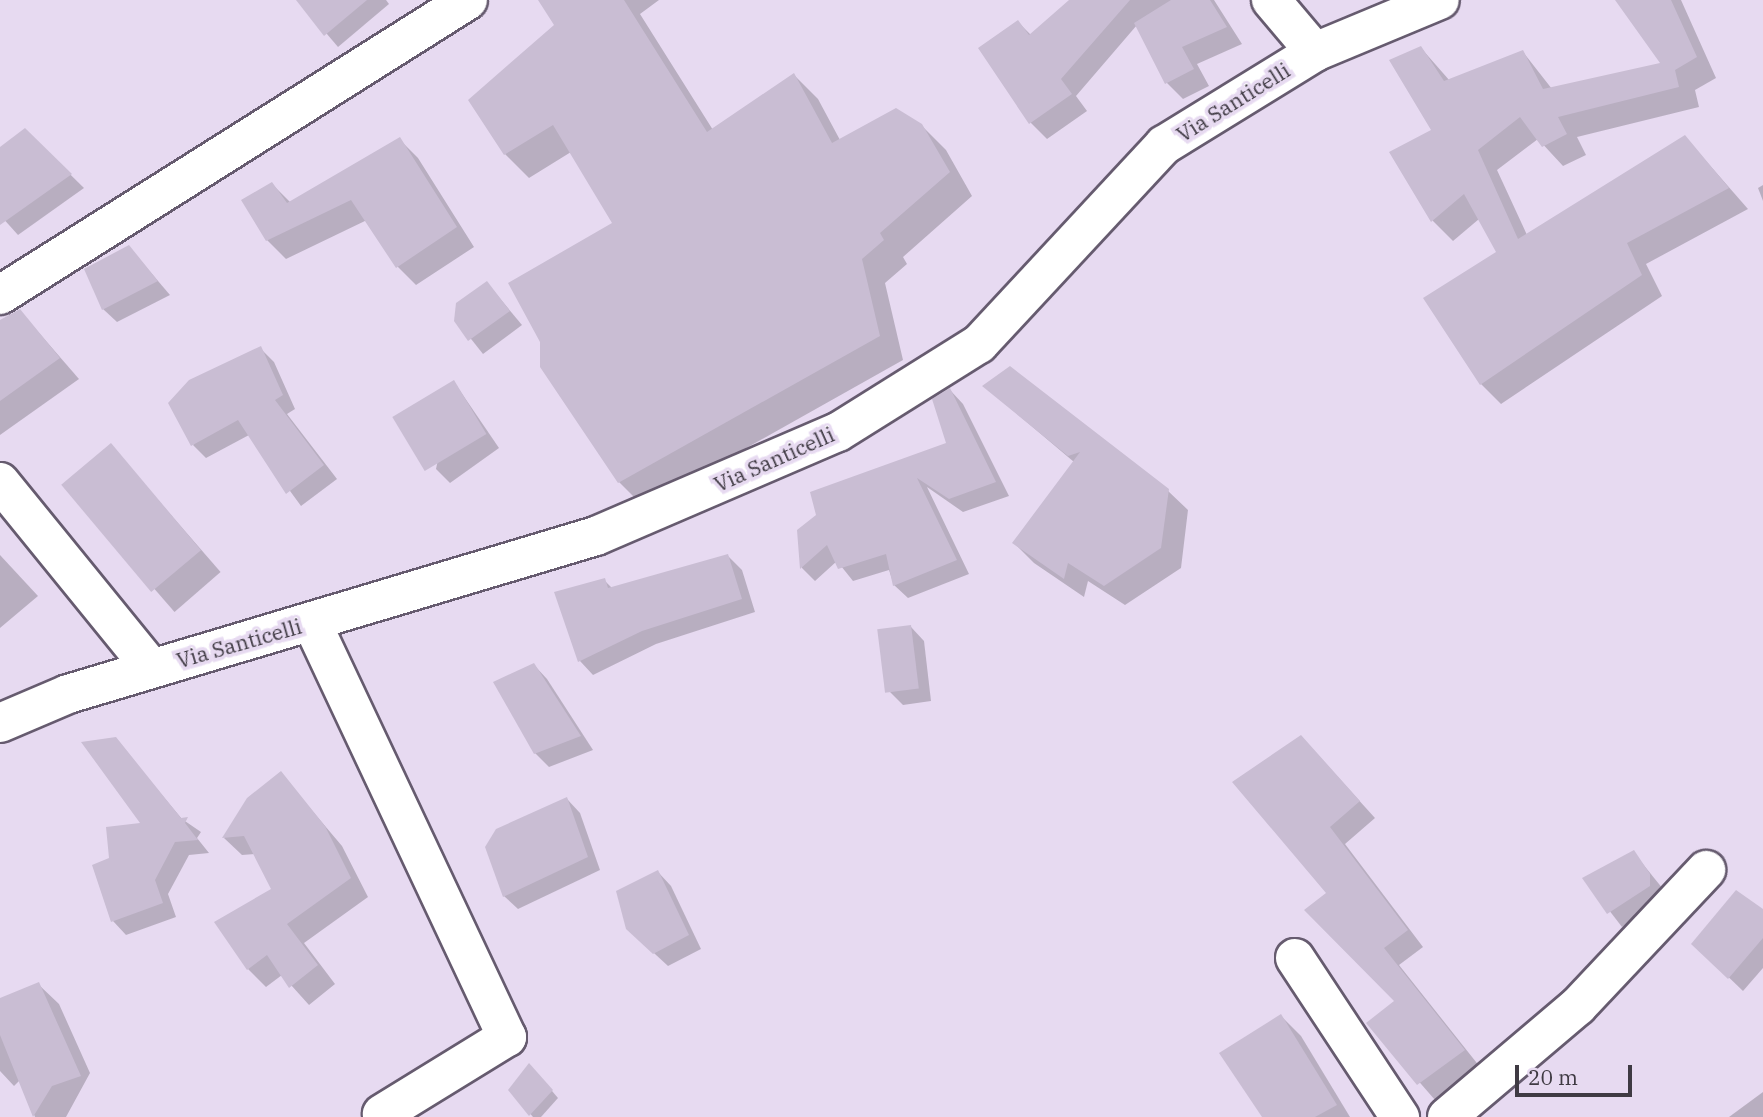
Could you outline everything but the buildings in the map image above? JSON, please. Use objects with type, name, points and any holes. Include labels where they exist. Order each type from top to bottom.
[{"type":"street","points":[[0,295],[468,0]]},
{"type":"street","points":[[1271,0],[1315,52]]},
{"type":"street","name":"Via Santicelli","points":[[0,723],[68,694],[596,536],[838,432],[979,344],[1164,145],[1315,52],[1440,0]]},
{"type":"street","points":[[0,482],[151,668]]},
{"type":"street","points":[[312,623],[507,1037],[382,1114]]},
{"type":"street","points":[[1447,1117],[1578,1006],[1706,870]]},
{"type":"street","points":[[1295,958],[1400,1117]]}]
